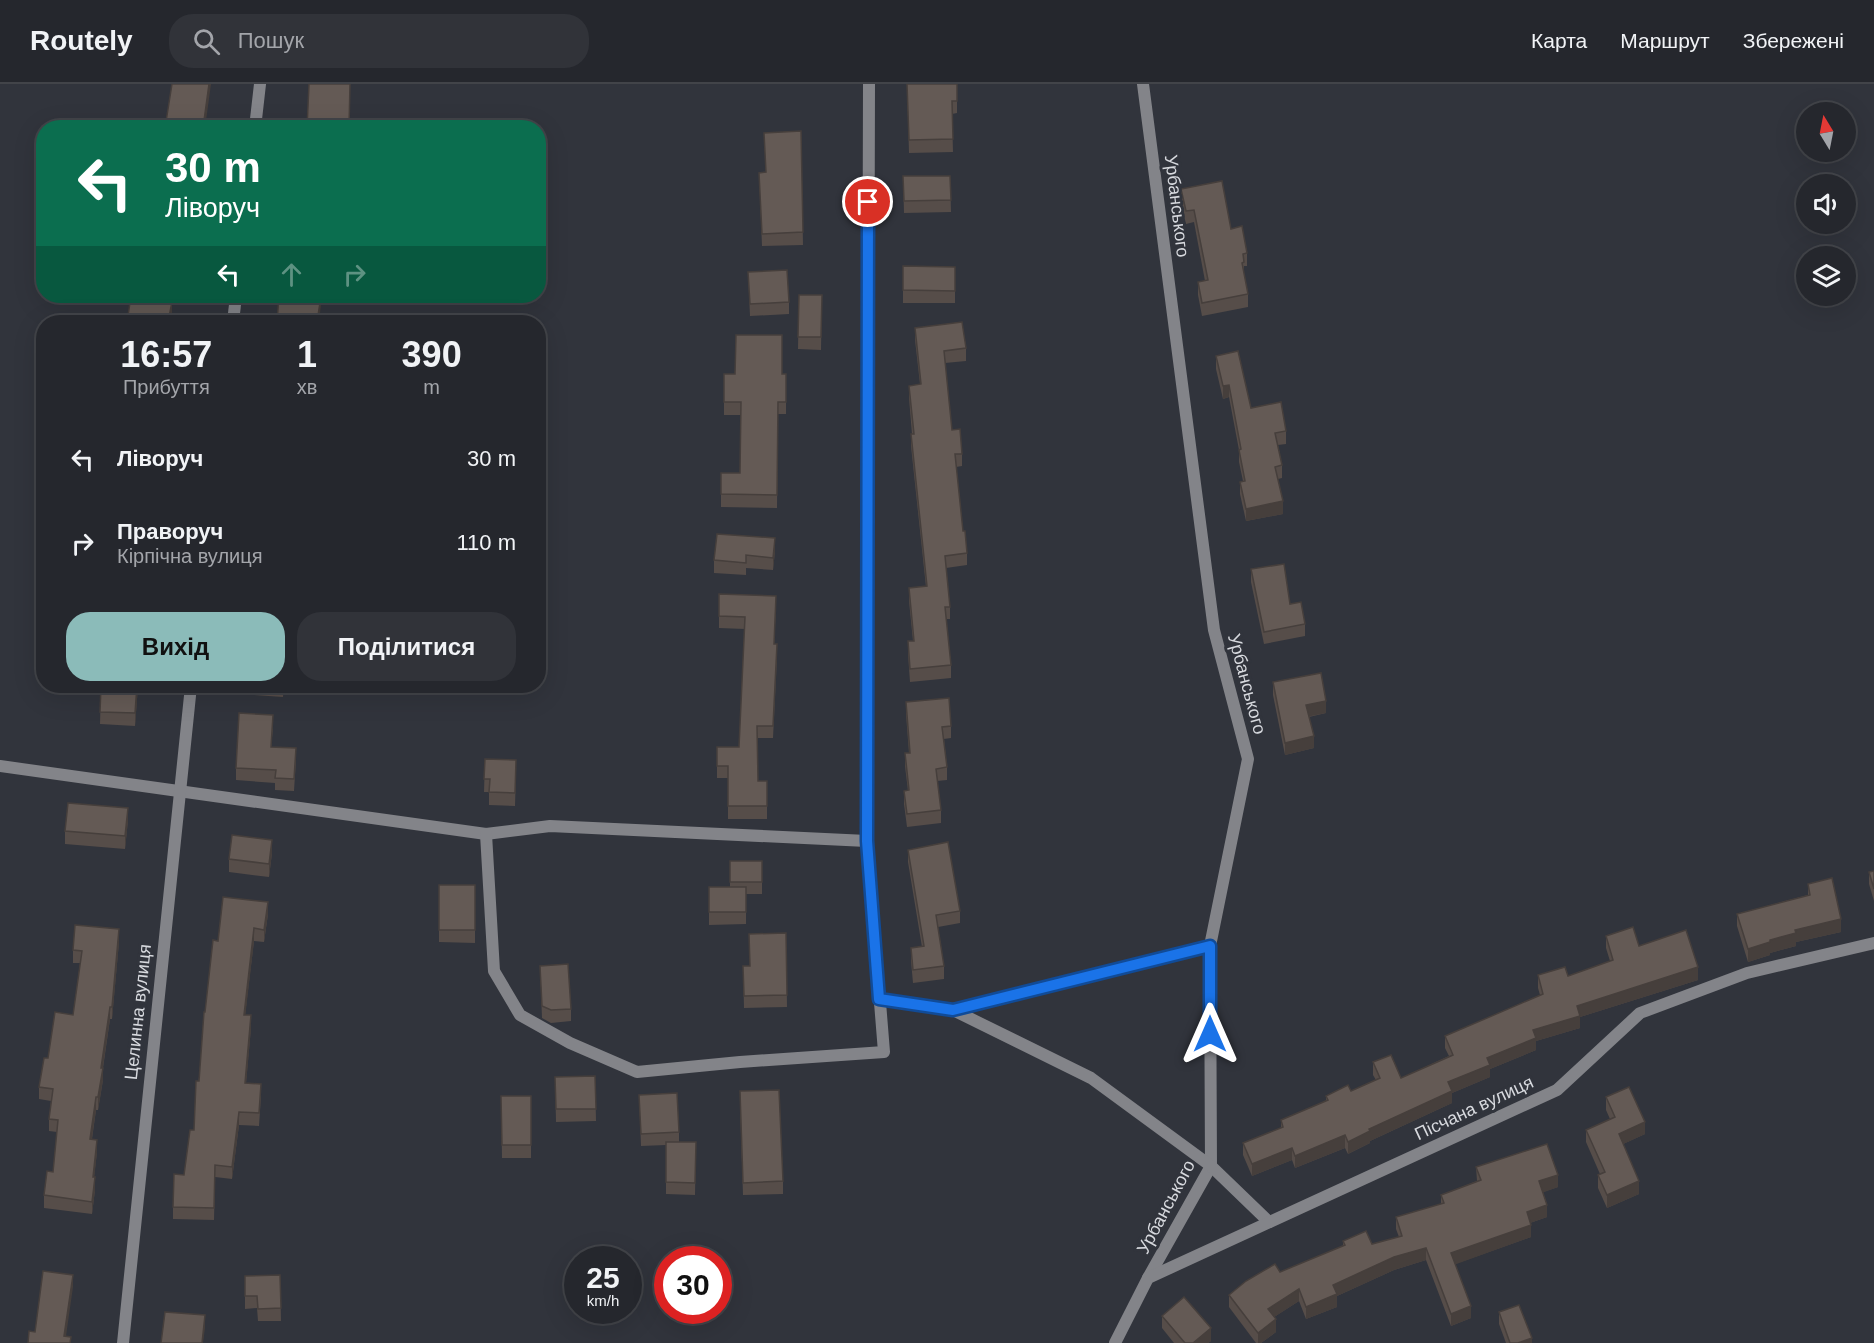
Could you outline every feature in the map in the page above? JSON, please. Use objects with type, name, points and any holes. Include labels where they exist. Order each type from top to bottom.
[{"type":"street","points":[[256,120],[260,84]]},
{"type":"street","points":[[486,834],[494,971],[520,1015],[570,1043],[637,1072],[884,1052],[867,841],[869,84]]},
{"type":"street","name":"Урбанського","points":[[1143,84],[1214,630],[1248,759],[1210,946],[1211,1166],[1148,1278]]},
{"type":"street","name":"Целинна вулиця","points":[[123,1343],[190,693]]},
{"type":"street","points":[[0,766],[486,834],[550,826],[867,841]]},
{"type":"street","name":"Пiсчана вулиця","points":[[1148,1278],[1557,1090],[1640,1013],[1747,973],[1874,943]]},
{"type":"street","points":[[953,1010],[1210,946]]},
{"type":"street","points":[[879,999],[953,1010],[1091,1078],[1211,1166],[1269,1222]]},
{"type":"street","points":[[1115,1343],[1148,1278]]},
{"type":"building","points":[[172,84],[209,84],[204,120],[166,120]]},
{"type":"building","points":[[309,84],[350,84],[349,120],[307,120]]},
{"type":"building","points":[[907,84],[957,84],[957,101],[952,101],[953,139],[909,140]]},
{"type":"building","points":[[801,131],[803,232],[762,234],[759,173],[766,172],[764,133]]},
{"type":"building","points":[[903,176],[950,176],[951,200],[904,201]]},
{"type":"building","points":[[1222,181],[1231,229],[1242,226],[1247,253],[1243,254],[1244,262],[1242,263],[1248,294],[1202,303],[1198,282],[1208,280],[1194,210],[1186,211],[1181,189]]},
{"type":"building","points":[[903,266],[955,267],[955,291],[903,290]]},
{"type":"building","points":[[787,270],[789,302],[750,304],[748,272]]},
{"type":"building","points":[[799,295],[822,295],[821,337],[798,337]]},
{"type":"building","points":[[130,303],[172,303],[169,315],[128,315]]},
{"type":"building","points":[[278,303],[320,303],[318,315],[278,315]]},
{"type":"building","points":[[962,322],[966,348],[944,351],[952,430],[960,429],[962,454],[955,454],[967,553],[945,556],[950,607],[945,607],[951,665],[910,669],[908,641],[914,641],[909,588],[927,586],[911,434],[914,434],[909,386],[921,384],[915,328]]},
{"type":"building","points":[[736,335],[782,335],[782,374],[786,374],[786,402],[778,402],[777,495],[721,494],[721,473],[740,473],[741,402],[724,402],[724,374],[735,374]]},
{"type":"building","points":[[1238,351],[1251,408],[1281,402],[1286,431],[1275,433],[1282,465],[1275,467],[1283,501],[1246,509],[1240,482],[1245,481],[1239,450],[1241,449],[1229,385],[1223,386],[1216,356]]},
{"type":"building","points":[[717,534],[775,538],[773,558],[746,555],[746,563],[714,560]]},
{"type":"building","points":[[1284,564],[1290,604],[1301,602],[1305,624],[1264,632],[1251,569]]},
{"type":"building","points":[[719,594],[776,596],[774,644],[777,644],[773,726],[757,726],[758,781],[767,781],[767,806],[728,806],[728,766],[717,766],[717,747],[739,747],[745,617],[719,616]]},
{"type":"building","points":[[1321,673],[1326,701],[1306,705],[1314,736],[1285,743],[1273,682]]},
{"type":"building","points":[[101,693],[136,693],[135,713],[100,712]]},
{"type":"building","points":[[949,698],[951,726],[942,727],[947,767],[936,769],[941,810],[907,814],[904,791],[909,790],[905,753],[910,753],[906,702]]},
{"type":"building","points":[[239,713],[273,715],[271,747],[296,748],[294,779],[275,778],[276,770],[236,768]]},
{"type":"building","points":[[485,759],[516,760],[515,793],[489,792],[490,779],[484,779]]},
{"type":"building","points":[[68,803],[128,808],[125,836],[65,831]]},
{"type":"building","points":[[232,835],[272,840],[269,864],[229,859]]},
{"type":"building","points":[[948,842],[960,911],[936,915],[944,966],[913,970],[911,948],[924,946],[908,850]]},
{"type":"building","points":[[730,861],[762,861],[762,882],[730,882]]},
{"type":"building","points":[[1874,871],[1874,889],[1869,872]]},
{"type":"building","points":[[1832,878],[1841,919],[1795,930],[1796,933],[1748,949],[1737,914],[1810,895],[1808,884]]},
{"type":"building","points":[[439,885],[475,885],[475,930],[439,930]]},
{"type":"building","points":[[709,887],[746,887],[746,912],[709,912]]},
{"type":"building","points":[[223,897],[268,902],[264,930],[254,928],[244,1015],[251,1015],[245,1083],[261,1084],[259,1113],[239,1112],[232,1167],[215,1165],[214,1208],[173,1207],[174,1174],[184,1175],[190,1130],[194,1130],[196,1081],[199,1081],[204,1012],[213,940],[218,941]]},
{"type":"building","points":[[75,925],[119,929],[112,1007],[110,1007],[101,1068],[103,1068],[90,1139],[97,1140],[92,1202],[44,1195],[47,1171],[53,1172],[58,1120],[49,1119],[53,1089],[39,1087],[44,1058],[48,1058],[55,1012],[73,1015],[82,951],[73,950]]},
{"type":"building","points":[[1633,927],[1639,946],[1686,930],[1698,967],[1577,1006],[1580,1016],[1533,1030],[1536,1038],[1487,1058],[1490,1065],[1448,1082],[1452,1091],[1369,1129],[1370,1131],[1348,1142],[1345,1135],[1295,1156],[1292,1148],[1252,1164],[1243,1143],[1283,1127],[1281,1120],[1328,1100],[1326,1096],[1348,1085],[1351,1091],[1380,1078],[1373,1062],[1391,1055],[1401,1078],[1453,1055],[1445,1036],[1543,994],[1538,975],[1565,967],[1568,976],[1613,960],[1606,936]]},
{"type":"building","points":[[786,933],[787,995],[744,996],[743,966],[750,966],[749,934]]},
{"type":"building","points":[[568,964],[571,1009],[551,1010],[542,1006],[540,966]]},
{"type":"building","points":[[595,1076],[596,1109],[556,1109],[555,1077]]},
{"type":"building","points":[[1629,1087],[1645,1122],[1619,1134],[1639,1181],[1607,1195],[1598,1175],[1605,1172],[1586,1130],[1615,1117],[1606,1097]]},
{"type":"building","points":[[779,1090],[783,1181],[743,1183],[740,1091]]},
{"type":"building","points":[[677,1093],[679,1132],[641,1134],[639,1095]]},
{"type":"building","points":[[501,1096],[531,1096],[531,1145],[502,1145]]},
{"type":"building","points":[[666,1142],[696,1142],[695,1183],[666,1182]]},
{"type":"building","points":[[1547,1144],[1558,1175],[1539,1181],[1547,1205],[1527,1212],[1531,1225],[1451,1253],[1471,1306],[1451,1314],[1426,1248],[1394,1257],[1333,1285],[1337,1294],[1306,1307],[1299,1289],[1268,1309],[1276,1319],[1258,1333],[1229,1295],[1246,1281],[1275,1264],[1280,1272],[1345,1245],[1343,1241],[1366,1231],[1372,1244],[1402,1236],[1396,1217],[1444,1203],[1441,1195],[1481,1180],[1476,1167]]},
{"type":"building","points":[[43,1271],[73,1275],[64,1336],[71,1337],[70,1343],[28,1343],[29,1331],[35,1332]]},
{"type":"building","points":[[280,1275],[281,1308],[258,1309],[257,1296],[245,1296],[245,1276]]},
{"type":"building","points":[[1184,1297],[1211,1328],[1193,1343],[1185,1343],[1162,1316]]},
{"type":"building","points":[[1519,1305],[1532,1338],[1510,1343],[1499,1312]]},
{"type":"building","points":[[165,1312],[205,1315],[202,1343],[161,1343]]},
{"type":"route","points":[[868,202],[867,841],[879,999],[953,1010],[1210,946],[1210,1034]]}]
